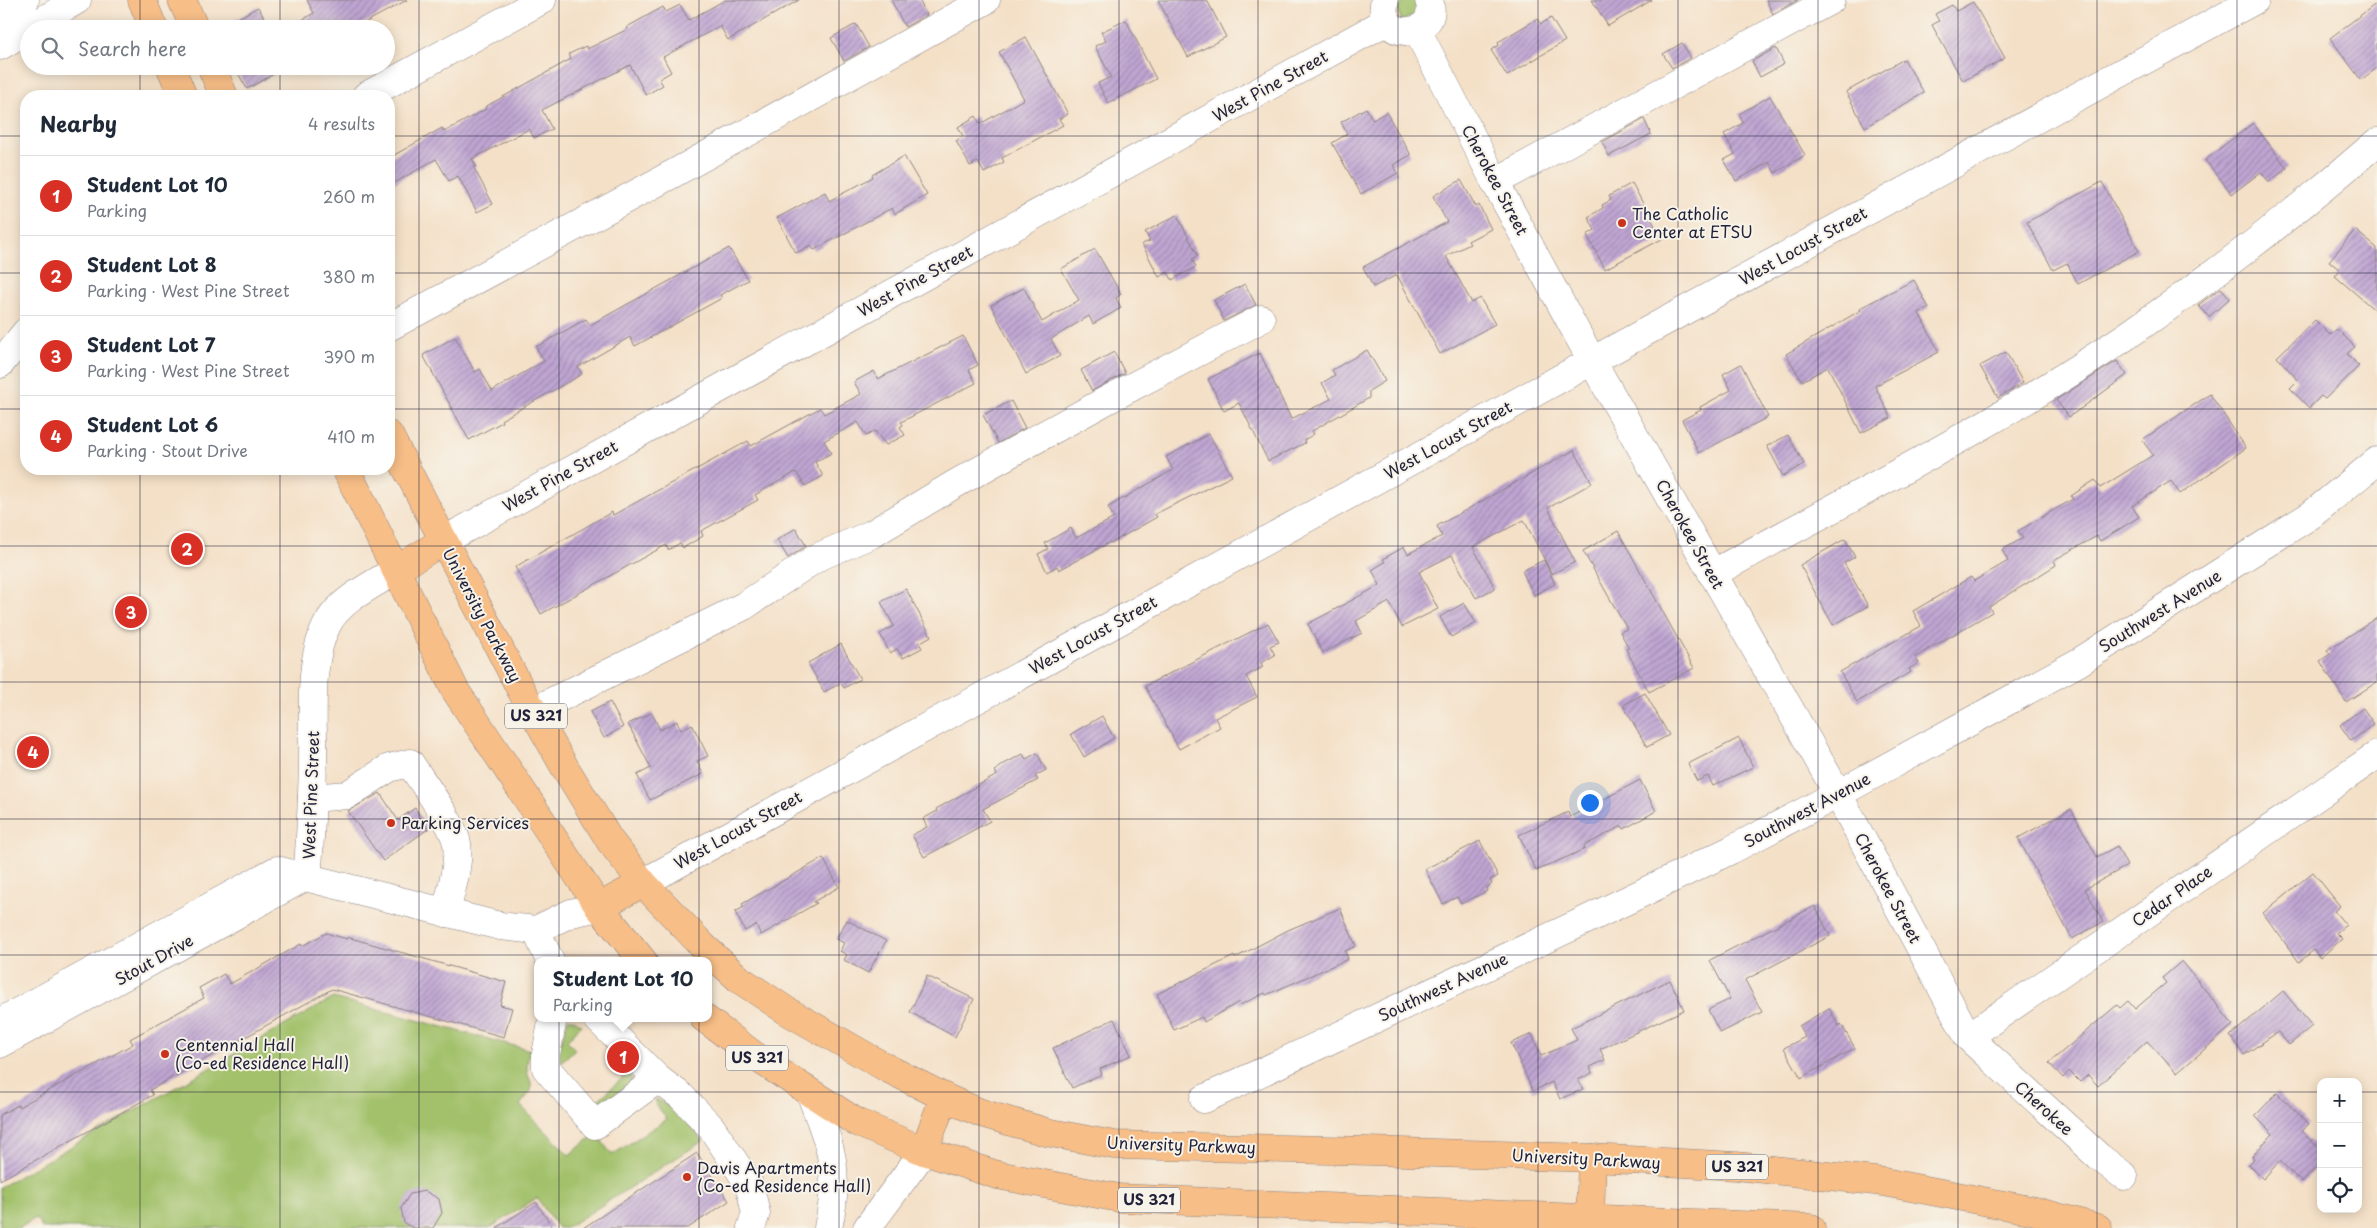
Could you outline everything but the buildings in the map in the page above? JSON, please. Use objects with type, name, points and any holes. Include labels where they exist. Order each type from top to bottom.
[{"type":"highway","points":[[142,0],[150,20]]},
{"type":"highway","points":[[182,0],[191,20]]},
{"type":"highway","points":[[174,75],[180,90]]},
{"type":"highway","points":[[215,75],[221,90]]},
{"type":"highway","name":"University Parkway","points":[[395,447],[533,711],[610,841],[643,883],[703,946],[739,979],[787,1011],[885,1067],[944,1097],[981,1113],[1037,1129],[1114,1145],[1592,1158],[1736,1166],[1884,1182],[2035,1211],[2098,1228]]},
{"type":"highway","name":"US 321","points":[[349,475],[455,690],[599,907],[640,957]]},
{"type":"highway","points":[[396,570],[443,541]]},
{"type":"highway","points":[[599,907],[643,883]]},
{"type":"highway","name":"US 321","points":[[710,1022],[811,1095],[856,1122],[924,1150],[997,1175],[1119,1198],[1811,1228]]},
{"type":"highway","points":[[924,1150],[944,1097]]},
{"type":"highway","points":[[1590,1218],[1592,1158]]},
{"type":"street","points":[[44,20],[77,0]]},
{"type":"street","points":[[377,90],[542,0]]},
{"type":"street","points":[[395,324],[678,171],[986,0]]},
{"type":"street","points":[[1386,11],[1397,30],[1411,32],[1417,30],[1428,19],[1430,12],[1428,0]]},
{"type":"street","points":[[1495,182],[1831,0]]},
{"type":"street","name":"West Locust Street","points":[[643,883],[1592,361],[2254,0]]},
{"type":"street","points":[[9,41],[10,6]]},
{"type":"street","name":"West Pine Street","points":[[443,541],[1386,11]]},
{"type":"street","name":"Cherokee Street","points":[[1417,30],[1495,182],[1592,361],[1838,794],[1968,1036]]},
{"type":"street","points":[[9,41],[20,34]]},
{"type":"street","points":[[1712,574],[2031,396],[2127,336],[2217,271],[2377,142]]},
{"type":"street","points":[[533,711],[744,606],[818,557],[872,534],[955,484],[1106,400],[1261,319]]},
{"type":"street","points":[[0,364],[20,339]]},
{"type":"street","name":"Southwest Avenue","points":[[1204,1098],[1593,917],[1732,850],[1838,794],[2079,662],[2311,516],[2377,462]]},
{"type":"street","name":"West Pine Street","points":[[307,876],[312,798],[314,690],[316,661],[320,641],[328,622],[342,605],[396,570]]},
{"type":"street","name":"Cedar Place","points":[[1968,1036],[2377,755]]},
{"type":"street","points":[[312,798],[347,795],[389,768],[410,763],[445,818],[457,844],[455,868],[446,913]]},
{"type":"street","points":[[307,876],[500,926],[536,930],[571,913],[599,907]]},
{"type":"street","name":"Stout Drive","points":[[0,1022],[307,876]]},
{"type":"street","points":[[536,930],[548,957]]},
{"type":"street","name":"Stout Drive","points":[[0,1044],[135,959]]},
{"type":"street","points":[[552,1022],[546,1054],[546,1068],[595,1124],[658,1079]]},
{"type":"street","points":[[601,1022],[658,1079],[681,1096],[711,1127],[749,1184],[756,1213],[751,1228]]},
{"type":"street","name":"Cherokee","points":[[1968,1036],[2099,1157],[2124,1176]]},
{"type":"street","points":[[811,1095],[834,1163],[832,1208],[828,1228]]},
{"type":"street","points":[[867,1228],[924,1150]]},
{"type":"green space","points":[[1396,0],[1417,0],[1420,13],[1401,21]]},
{"type":"green space","points":[[333,998],[530,1050],[527,1073],[531,1082],[531,1091],[520,1105],[569,1155],[592,1137],[601,1140],[612,1155],[667,1119],[655,1103],[656,1099],[681,1114],[703,1141],[566,1228],[558,1228],[537,1198],[490,1228],[42,1228],[36,1218],[19,1228],[0,1228],[0,1187]]},
{"type":"green space","points":[[567,1022],[577,1022],[581,1025],[567,1041],[575,1049],[560,1063],[556,1060]]},
{"type":"green space","points":[[628,1073],[632,1080],[631,1084],[601,1104],[596,1102]]},
{"type":"place","name":"The Catholic Center at ETSU","points":[[1622,223]]},
{"type":"place","name":"Student Lot 8","points":[[187,549]]},
{"type":"place","name":"Student Lot 7","points":[[131,612]]},
{"type":"place","name":"Student Lot 6","points":[[33,752]]},
{"type":"place","name":"Parking Services","points":[[391,823]]},
{"type":"place","name":"Centennial Hall (Co-ed Residence Hall)","points":[[165,1054]]},
{"type":"place","name":"Student Lot 10","points":[[623,1057]]},
{"type":"place","name":"Davis Apartments (Co-ed Residence Hall)","points":[[687,1177]]}]
